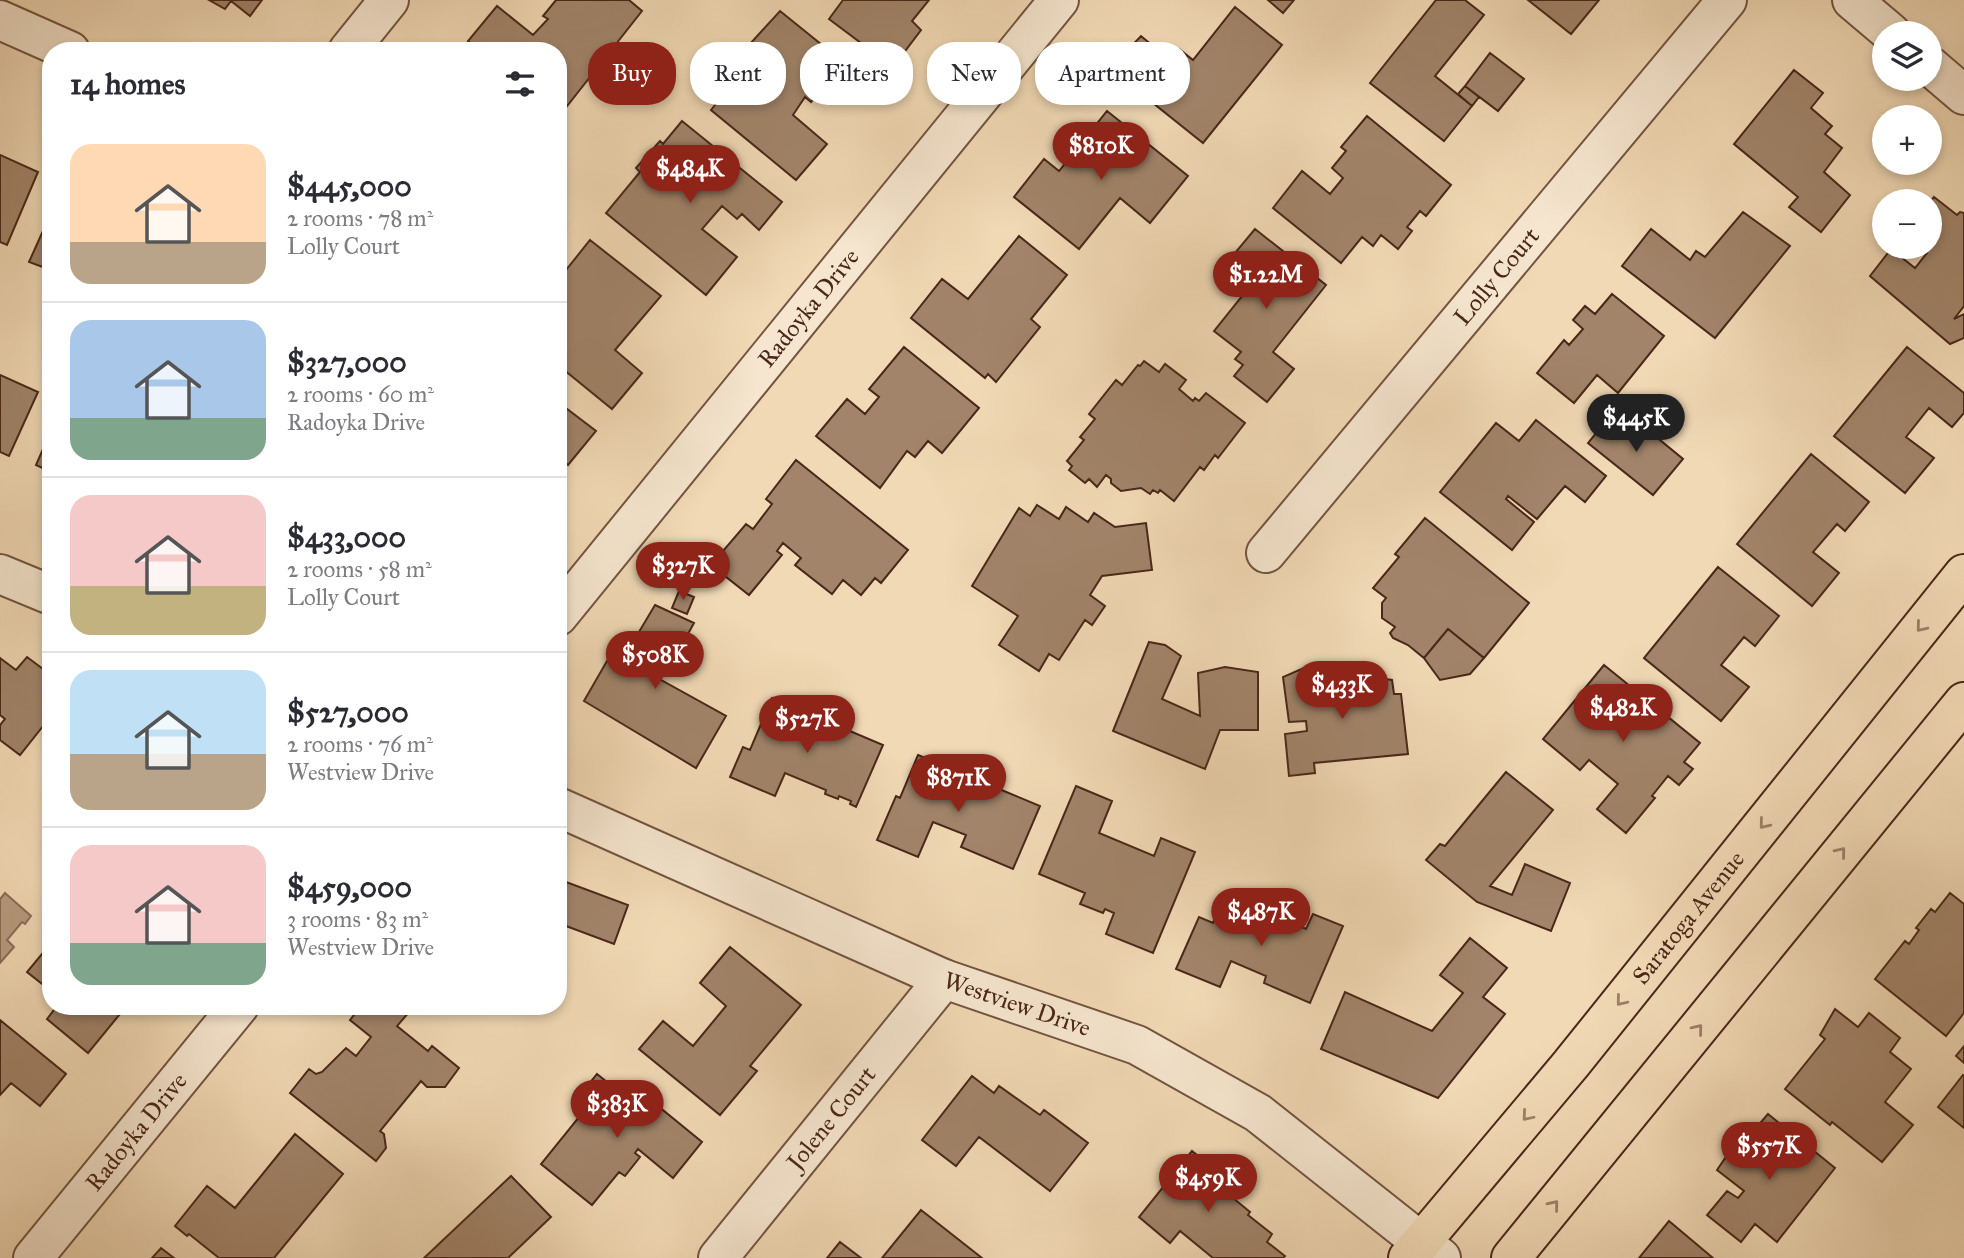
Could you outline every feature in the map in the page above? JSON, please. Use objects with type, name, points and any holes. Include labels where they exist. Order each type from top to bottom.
[{"type":"highway","name":"Saratoga Avenue","points":[[1424,1253],[1571,1064],[1964,574]]},
{"type":"highway","points":[[1511,1258],[1964,702]]},
{"type":"street","points":[[355,42],[389,0]]},
{"type":"street","name":"Radoyka Drive","points":[[567,605],[1059,0]]},
{"type":"street","name":"Lolly Court","points":[[1266,553],[1727,0]]},
{"type":"street","points":[[1852,0],[1877,21]]},
{"type":"street","points":[[0,20],[49,42]]},
{"type":"street","points":[[1942,76],[1964,95]]},
{"type":"street","points":[[0,574],[42,591]]},
{"type":"street","name":"Westview Drive","points":[[567,811],[944,979],[1137,1045],[1258,1113],[1424,1253]]},
{"type":"street","name":"Jolene Court","points":[[718,1258],[944,979]]},
{"type":"street","name":"Radoyka Drive","points":[[33,1258],[232,1015]]},
{"type":"shaded area","points":[[5,893],[31,916],[25,924],[22,922],[7,940],[14,947],[0,963],[0,899]]},
{"type":"building","points":[[209,0],[262,0],[250,16],[231,1],[225,9]]},
{"type":"building","points":[[556,0],[629,0],[642,11],[618,42],[588,42],[588,79],[567,106],[567,42],[468,41],[497,6],[533,35],[548,19],[543,16]]},
{"type":"building","points":[[843,0],[929,0],[912,21],[921,30],[912,42],[860,42],[829,19]]},
{"type":"building","points":[[1268,0],[1294,0],[1283,13]]},
{"type":"building","points":[[1436,0],[1465,0],[1484,15],[1435,76],[1472,106],[1444,141],[1370,83]]},
{"type":"building","points":[[1528,0],[1599,0],[1571,34]]},
{"type":"building","points":[[1235,7],[1282,45],[1203,143],[1156,105],[1190,105],[1190,58],[1193,60]]},
{"type":"building","points":[[780,11],[818,42],[800,42],[800,104],[793,115],[827,144],[796,180],[711,110],[715,105],[786,105],[786,42],[752,42]]},
{"type":"building","points":[[1141,36],[1148,42],[1135,42]]},
{"type":"building","points":[[1490,53],[1524,79],[1498,111],[1465,86]]},
{"type":"building","points":[[1794,70],[1823,93],[1811,108],[1832,126],[1825,134],[1842,148],[1824,172],[1850,195],[1821,232],[1789,207],[1798,197],[1734,144]]},
{"type":"building","points":[[1465,86],[1479,97],[1472,106],[1458,94]]},
{"type":"building","points":[[1107,111],[1188,176],[1150,223],[1120,198],[1079,249],[1014,197],[1044,159],[1059,171]]},
{"type":"building","points":[[1367,116],[1451,185],[1426,216],[1420,211],[1407,227],[1412,231],[1398,249],[1381,235],[1373,246],[1362,237],[1341,263],[1273,208],[1302,171],[1330,194],[1343,178],[1332,168],[1346,151],[1341,147]]},
{"type":"building","points":[[682,121],[782,202],[759,230],[742,214],[737,219],[722,206],[702,229],[737,257],[706,295],[606,213],[640,172],[636,168],[660,141],[663,144]]},
{"type":"building","points":[[0,155],[38,172],[7,245],[0,242]]},
{"type":"building","points":[[1942,203],[1957,215],[1964,213],[1964,306],[1954,319],[1964,314],[1964,338],[1950,344],[1870,276],[1883,259],[1904,259],[1915,268],[1922,259],[1942,259]]},
{"type":"building","points":[[1743,212],[1790,246],[1715,338],[1622,266],[1651,229],[1690,260],[1696,251],[1705,257]]},
{"type":"building","points":[[1255,229],[1326,285],[1273,352],[1294,369],[1267,402],[1234,376],[1243,365],[1235,359],[1241,352],[1214,331],[1251,285],[1225,265]]},
{"type":"building","points":[[42,233],[42,267],[29,262]]},
{"type":"building","points":[[1019,236],[1067,275],[1031,319],[1040,327],[996,382],[988,374],[985,378],[911,318],[942,279],[968,299]]},
{"type":"building","points":[[590,240],[661,296],[615,350],[642,373],[612,409],[567,372],[567,269]]},
{"type":"building","points":[[1612,294],[1664,336],[1618,393],[1597,375],[1574,403],[1537,373],[1564,340],[1569,345],[1583,329],[1573,320],[1585,306],[1595,314]]},
{"type":"building","points":[[904,347],[979,408],[942,453],[928,441],[915,457],[907,451],[880,488],[816,436],[847,399],[865,414],[879,397],[869,389]]},
{"type":"building","points":[[1907,347],[1964,393],[1964,413],[1952,427],[1929,408],[1906,437],[1934,458],[1905,493],[1834,436]]},
{"type":"building","points":[[1144,361],[1159,372],[1165,364],[1186,380],[1179,389],[1193,401],[1195,398],[1199,401],[1206,393],[1245,423],[1218,458],[1215,455],[1204,470],[1200,467],[1174,501],[1160,490],[1158,493],[1153,490],[1150,494],[1141,488],[1121,491],[1106,475],[1097,487],[1089,479],[1085,483],[1069,470],[1072,466],[1067,461],[1084,440],[1080,437],[1095,419],[1089,414],[1116,380],[1122,385]]},
{"type":"building","points":[[0,375],[38,392],[9,456],[0,452]]},
{"type":"building","points":[[567,409],[596,431],[567,464]]},
{"type":"building","points":[[1611,415],[1642,440],[1649,431],[1683,459],[1653,495],[1588,443]]},
{"type":"building","points":[[1536,420],[1606,476],[1585,502],[1565,486],[1537,519],[1508,496],[1506,499],[1534,522],[1512,550],[1440,492],[1496,423],[1519,441]]},
{"type":"building","points":[[42,451],[42,468],[36,465]]},
{"type":"building","points":[[1811,454],[1869,502],[1845,531],[1837,524],[1813,552],[1839,573],[1812,606],[1737,544]]},
{"type":"building","points":[[796,460],[908,550],[881,583],[875,578],[861,595],[843,580],[832,594],[795,565],[801,558],[783,543],[777,551],[782,555],[749,595],[711,565],[746,524],[753,529],[772,504],[766,499]]},
{"type":"building","points":[[1037,505],[1059,519],[1066,507],[1088,522],[1094,513],[1115,527],[1146,523],[1152,570],[1102,576],[1090,595],[1105,606],[1092,625],[1085,620],[1059,660],[1049,654],[1039,671],[999,645],[1018,616],[972,586],[1019,508],[1030,516]]},
{"type":"building","points":[[1425,518],[1529,603],[1484,658],[1448,629],[1424,658],[1408,645],[1393,638],[1390,633],[1395,627],[1382,618],[1382,603],[1386,598],[1373,588],[1399,557],[1395,554]]},
{"type":"building","points":[[1718,567],[1779,616],[1755,646],[1744,637],[1721,665],[1749,687],[1721,721],[1644,658]]},
{"type":"building","points":[[679,591],[694,597],[687,614],[672,608]]},
{"type":"building","points":[[655,605],[694,623],[671,665],[665,662],[654,676],[726,716],[696,768],[584,701],[611,654],[631,634],[636,637]]},
{"type":"building","points":[[1448,629],[1484,658],[1470,674],[1440,680],[1424,658]]},
{"type":"building","points":[[1149,642],[1165,645],[1181,656],[1162,699],[1200,716],[1198,673],[1225,667],[1258,672],[1258,730],[1220,730],[1205,769],[1113,731]]},
{"type":"building","points":[[27,657],[42,668],[42,727],[20,755],[0,740],[0,725],[5,719],[0,715],[0,658],[16,670]]},
{"type":"building","points":[[1604,665],[1700,743],[1684,762],[1693,769],[1679,785],[1668,776],[1652,796],[1655,798],[1626,833],[1597,809],[1618,784],[1589,760],[1580,770],[1543,739]]},
{"type":"building","points":[[1306,667],[1329,671],[1333,701],[1350,699],[1348,684],[1369,677],[1392,680],[1394,694],[1401,694],[1408,754],[1314,763],[1315,773],[1289,776],[1285,734],[1307,731],[1306,721],[1289,722],[1283,677]]},
{"type":"building","points":[[772,698],[883,745],[856,807],[850,804],[851,801],[825,794],[826,790],[785,773],[775,796],[730,777],[743,747],[750,750]]},
{"type":"building","points":[[918,755],[1040,806],[1013,869],[961,847],[966,835],[933,822],[918,857],[877,840],[896,796],[900,798]]},
{"type":"building","points":[[1506,772],[1553,810],[1490,886],[1512,895],[1525,864],[1570,883],[1551,931],[1477,902],[1426,860],[1440,844],[1445,846]]},
{"type":"building","points":[[1076,786],[1112,801],[1099,833],[1154,856],[1161,838],[1195,852],[1153,953],[1106,934],[1114,913],[1105,909],[1103,913],[1080,904],[1085,893],[1039,874]]},
{"type":"building","points":[[567,882],[628,905],[614,944],[567,926]]},
{"type":"building","points":[[1950,893],[1964,904],[1964,1013],[1946,1036],[1875,979],[1905,941],[1909,944],[1919,930],[1916,928],[1931,909],[1935,912]]},
{"type":"building","points":[[1225,894],[1306,929],[1313,914],[1343,926],[1310,1003],[1264,983],[1266,976],[1231,961],[1220,987],[1176,969],[1199,917],[1213,923]]},
{"type":"building","points":[[1470,938],[1507,968],[1483,997],[1505,1014],[1438,1098],[1321,1049],[1345,992],[1432,1031],[1463,993],[1440,975]]},
{"type":"building","points":[[730,947],[801,1005],[750,1066],[757,1071],[720,1115],[639,1049],[663,1021],[693,1046],[726,1006],[700,983]]},
{"type":"building","points":[[42,954],[42,984],[27,972]]},
{"type":"building","points":[[1835,1009],[1858,1027],[1869,1013],[1900,1038],[1890,1052],[1911,1069],[1885,1102],[1913,1125],[1882,1162],[1785,1089],[1825,1039],[1820,1035]]},
{"type":"building","points":[[50,1015],[119,1015],[88,1053],[47,1019]]},
{"type":"building","points":[[354,1015],[407,1015],[397,1026],[428,1051],[432,1046],[459,1068],[445,1087],[427,1087],[421,1081],[380,1131],[384,1134],[386,1148],[376,1161],[290,1093],[309,1069],[316,1074],[322,1072],[346,1048],[356,1056],[371,1037],[350,1020]]},
{"type":"building","points":[[0,1020],[66,1074],[40,1106],[11,1083],[0,1095]]},
{"type":"building","points":[[1964,1046],[1964,1063],[1956,1056]]},
{"type":"building","points":[[597,1074],[628,1099],[637,1089],[702,1142],[673,1178],[638,1149],[635,1153],[640,1157],[625,1176],[619,1172],[592,1205],[541,1164],[584,1111],[574,1103]]},
{"type":"building","points":[[1964,1075],[1964,1128],[1938,1107]]},
{"type":"building","points":[[972,1076],[994,1093],[999,1086],[1040,1115],[1044,1110],[1088,1143],[1050,1191],[979,1137],[956,1166],[922,1140]]},
{"type":"building","points":[[1768,1114],[1835,1168],[1777,1242],[1755,1224],[1741,1242],[1707,1215],[1727,1191],[1738,1198],[1744,1191],[1717,1170],[1730,1151],[1734,1154]]},
{"type":"building","points":[[295,1134],[343,1174],[274,1258],[219,1258],[175,1226],[207,1186],[235,1208]]},
{"type":"building","points":[[1192,1151],[1240,1190],[1233,1198],[1250,1212],[1248,1215],[1272,1234],[1267,1242],[1285,1256],[1283,1258],[1213,1258],[1180,1231],[1170,1243],[1139,1217]]},
{"type":"building","points":[[511,1176],[551,1217],[508,1258],[424,1258]]},
{"type":"building","points":[[921,1210],[982,1258],[882,1258]]},
{"type":"building","points":[[1669,1221],[1713,1258],[1639,1258]]},
{"type":"building","points":[[840,1242],[861,1258],[827,1258]]},
{"type":"building","points":[[161,1248],[174,1258],[152,1258]]}]
